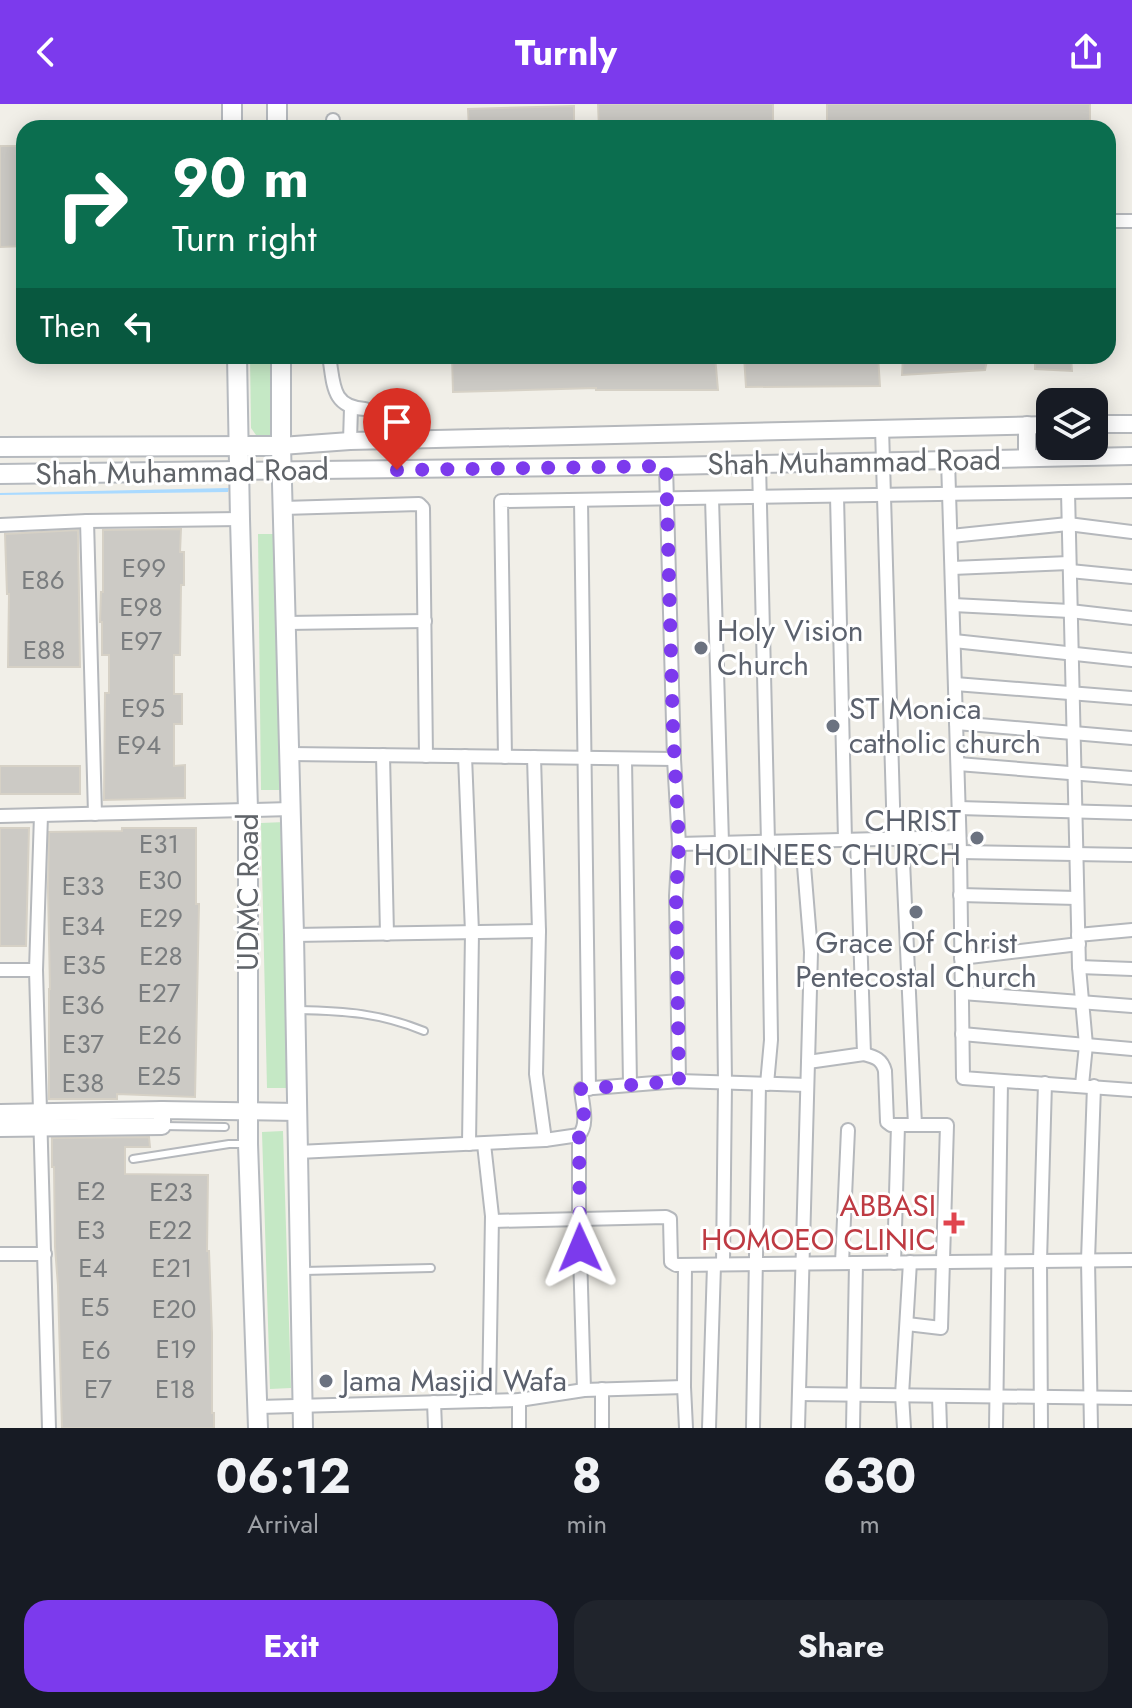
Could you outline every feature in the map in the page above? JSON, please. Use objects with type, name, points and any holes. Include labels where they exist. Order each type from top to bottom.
[{"type":"main road","name":"UDMC Road","points":[[237,364],[248,810],[248,1144],[258,1428]]},
{"type":"main road","name":"UDMC Road","points":[[281,364],[303,1428]]},
{"type":"main road","name":"Shah Muhammad Road","points":[[0,447],[281,446]]},
{"type":"main road","name":"Shah Muhammad Road","points":[[0,474],[240,471]]},
{"type":"street","points":[[330,364],[339,398],[343,404],[358,409],[343,441],[328,449],[329,464],[338,471]]},
{"type":"street","points":[[1108,424],[1132,424]]},
{"type":"street","points":[[1027,425],[1027,458]]},
{"type":"street","name":"Shah Muhammad Road","points":[[281,446],[343,441],[1036,425]]},
{"type":"street","points":[[882,428],[898,839],[915,1125]]},
{"type":"street","points":[[213,446],[221,450],[224,458],[222,466],[216,471]]},
{"type":"street","name":"Shah Muhammad Road","points":[[240,471],[1132,456]]},
{"type":"street","points":[[948,460],[958,764],[963,1078],[1132,1090]]},
{"type":"street","points":[[753,1428],[763,1084],[771,1040],[759,464]]},
{"type":"street","points":[[666,466],[679,844],[676,896],[679,1081]]},
{"type":"street","points":[[505,757],[501,501],[1132,491]]},
{"type":"street","points":[[1068,492],[1078,939],[1088,1086],[1091,1428]]},
{"type":"street","points":[[837,496],[851,840],[864,1054]]},
{"type":"street","points":[[709,1428],[725,1083],[712,498]]},
{"type":"street","points":[[581,500],[589,1089]]},
{"type":"street","points":[[283,508],[421,505],[423,508],[426,756]]},
{"type":"street","points":[[0,525],[240,519]]},
{"type":"street","points":[[87,521],[95,814]]},
{"type":"street","points":[[951,536],[1068,524],[1132,532]]},
{"type":"street","points":[[952,568],[1069,567],[1132,577]]},
{"type":"street","points":[[953,605],[1070,611],[1132,618]]},
{"type":"street","points":[[286,623],[425,621]]},
{"type":"street","points":[[954,641],[1132,660]]},
{"type":"street","points":[[955,684],[1132,698]]},
{"type":"street","points":[[956,723],[1132,738]]},
{"type":"street","points":[[290,754],[674,759]]},
{"type":"street","points":[[383,755],[387,934]]},
{"type":"street","points":[[465,756],[472,932],[469,1144]]},
{"type":"street","points":[[534,757],[539,931],[536,1074],[545,1140]]},
{"type":"street","points":[[625,759],[630,1085]]},
{"type":"street","points":[[958,764],[1132,778]]},
{"type":"street","points":[[959,808],[1132,813]]},
{"type":"street","points":[[0,816],[291,809]]},
{"type":"street","points":[[41,815],[36,970],[49,1428]]},
{"type":"street","points":[[679,844],[959,837]]},
{"type":"street","points":[[798,1428],[811,952],[802,841]]},
{"type":"street","points":[[960,852],[1132,855]]},
{"type":"street","points":[[960,895],[1077,898]]},
{"type":"street","points":[[961,958],[1132,930]]},
{"type":"street","points":[[294,935],[539,931]]},
{"type":"street","points":[[1079,967],[1132,969]]},
{"type":"street","points":[[0,970],[36,970]]},
{"type":"street","points":[[962,993],[1132,1006]]},
{"type":"street","points":[[962,1034],[1132,1049]]},
{"type":"street","points":[[808,1062],[864,1054],[878,1058],[885,1071],[887,1122],[891,1125],[947,1125],[941,1328],[907,1324]]},
{"type":"street","points":[[584,1390],[579,1135],[585,1126],[581,1089],[679,1081],[807,1085]]},
{"type":"street","points":[[996,1428],[1001,1081]]},
{"type":"street","points":[[1041,1428],[1040,1261],[1045,1083]]},
{"type":"street","points":[[0,1113],[40,1119],[297,1112]]},
{"type":"street","points":[[0,1128],[40,1119]]},
{"type":"street","points":[[894,1263],[898,1125]]},
{"type":"street","points":[[842,1263],[848,1130]]},
{"type":"street","points":[[298,1152],[484,1144],[579,1135]]},
{"type":"street","points":[[484,1144],[492,1221],[489,1401]]},
{"type":"street","points":[[492,1221],[666,1217],[670,1219],[673,1265],[1132,1260]]},
{"type":"street","points":[[0,1254],[45,1254]]},
{"type":"street","points":[[904,1428],[902,1395],[910,1262]]},
{"type":"street","points":[[853,1428],[856,1263]]},
{"type":"street","points":[[685,1265],[686,1428]]},
{"type":"street","points":[[258,1407],[519,1400],[584,1390],[684,1387]]},
{"type":"street","points":[[602,1389],[602,1428]]},
{"type":"street","points":[[799,1394],[1132,1398]]},
{"type":"street","points":[[939,1396],[940,1428]]},
{"type":"street","points":[[519,1400],[519,1428]]},
{"type":"street","points":[[434,1402],[435,1428]]},
{"type":"lane","points":[[294,1010],[344,1011],[378,1016],[424,1031]]},
{"type":"lane","points":[[162,1118],[225,1127]]},
{"type":"lane","points":[[133,1159],[229,1144],[248,1144]]},
{"type":"lane","points":[[300,1271],[431,1268]]},
{"type":"green space","points":[[250,364],[274,364],[273,434],[265,438],[256,435],[251,428]]},
{"type":"green space","points":[[258,534],[279,534],[282,790],[261,790]]},
{"type":"green space","points":[[285,822],[290,1088],[267,1088],[261,823]]},
{"type":"green space","points":[[283,1131],[291,1388],[270,1389],[262,1132]]},
{"type":"water","points":[[229,488],[228,492],[0,495],[0,493]]},
{"type":"building","points":[[598,104],[773,104],[773,120],[599,120]]},
{"type":"building","points":[[827,104],[1090,104],[1090,120],[827,120]]},
{"type":"building","points":[[574,106],[574,120],[469,120],[468,109]]},
{"type":"building","points":[[0,146],[16,146],[16,246],[0,247]]},
{"type":"building","points":[[452,364],[716,364],[718,390],[596,388],[453,392]]},
{"type":"building","points":[[745,364],[879,364],[880,386],[746,387]]},
{"type":"building","points":[[903,364],[986,364],[985,370],[902,375]]},
{"type":"building","points":[[1035,364],[1072,364],[1072,371],[1035,369]]},
{"type":"building","points":[[181,529],[184,585],[181,585],[180,655],[174,655],[174,694],[182,694],[182,724],[174,724],[174,766],[185,765],[185,798],[104,800],[105,693],[109,693],[109,655],[102,655],[100,622],[103,530]]},
{"type":"building","points":[[78,530],[80,667],[8,667],[9,594],[5,534]]},
{"type":"building","points":[[0,766],[80,766],[80,794],[0,794]]},
{"type":"building","points":[[0,828],[29,828],[26,946],[0,946]]},
{"type":"building","points":[[122,828],[196,828],[196,904],[199,904],[195,1097],[117,1094],[117,1099],[49,1099],[49,832],[122,831]]},
{"type":"building","points":[[149,1137],[150,1147],[125,1147],[125,1174],[208,1175],[207,1251],[214,1428],[62,1428],[52,1138]]},
{"type":"place","name":"Holy Vision Church","points":[[701,648]]},
{"type":"place","name":"ST Monica catholic church","points":[[833,726]]},
{"type":"place","name":"CHRIST HOLINEES CHURCH","points":[[977,838]]},
{"type":"place","name":"Grace Of Christ Pentecostal Church","points":[[916,912]]},
{"type":"place","name":"ABBASI HOMOEO CLINIC","points":[[954,1223]]},
{"type":"place","name":"Jama Masjid Wafa","points":[[326,1381]]},
{"type":"route","points":[[397,470],[666,466],[679,844],[676,896],[679,1081],[581,1089],[585,1126],[579,1135],[580,1248]]}]
